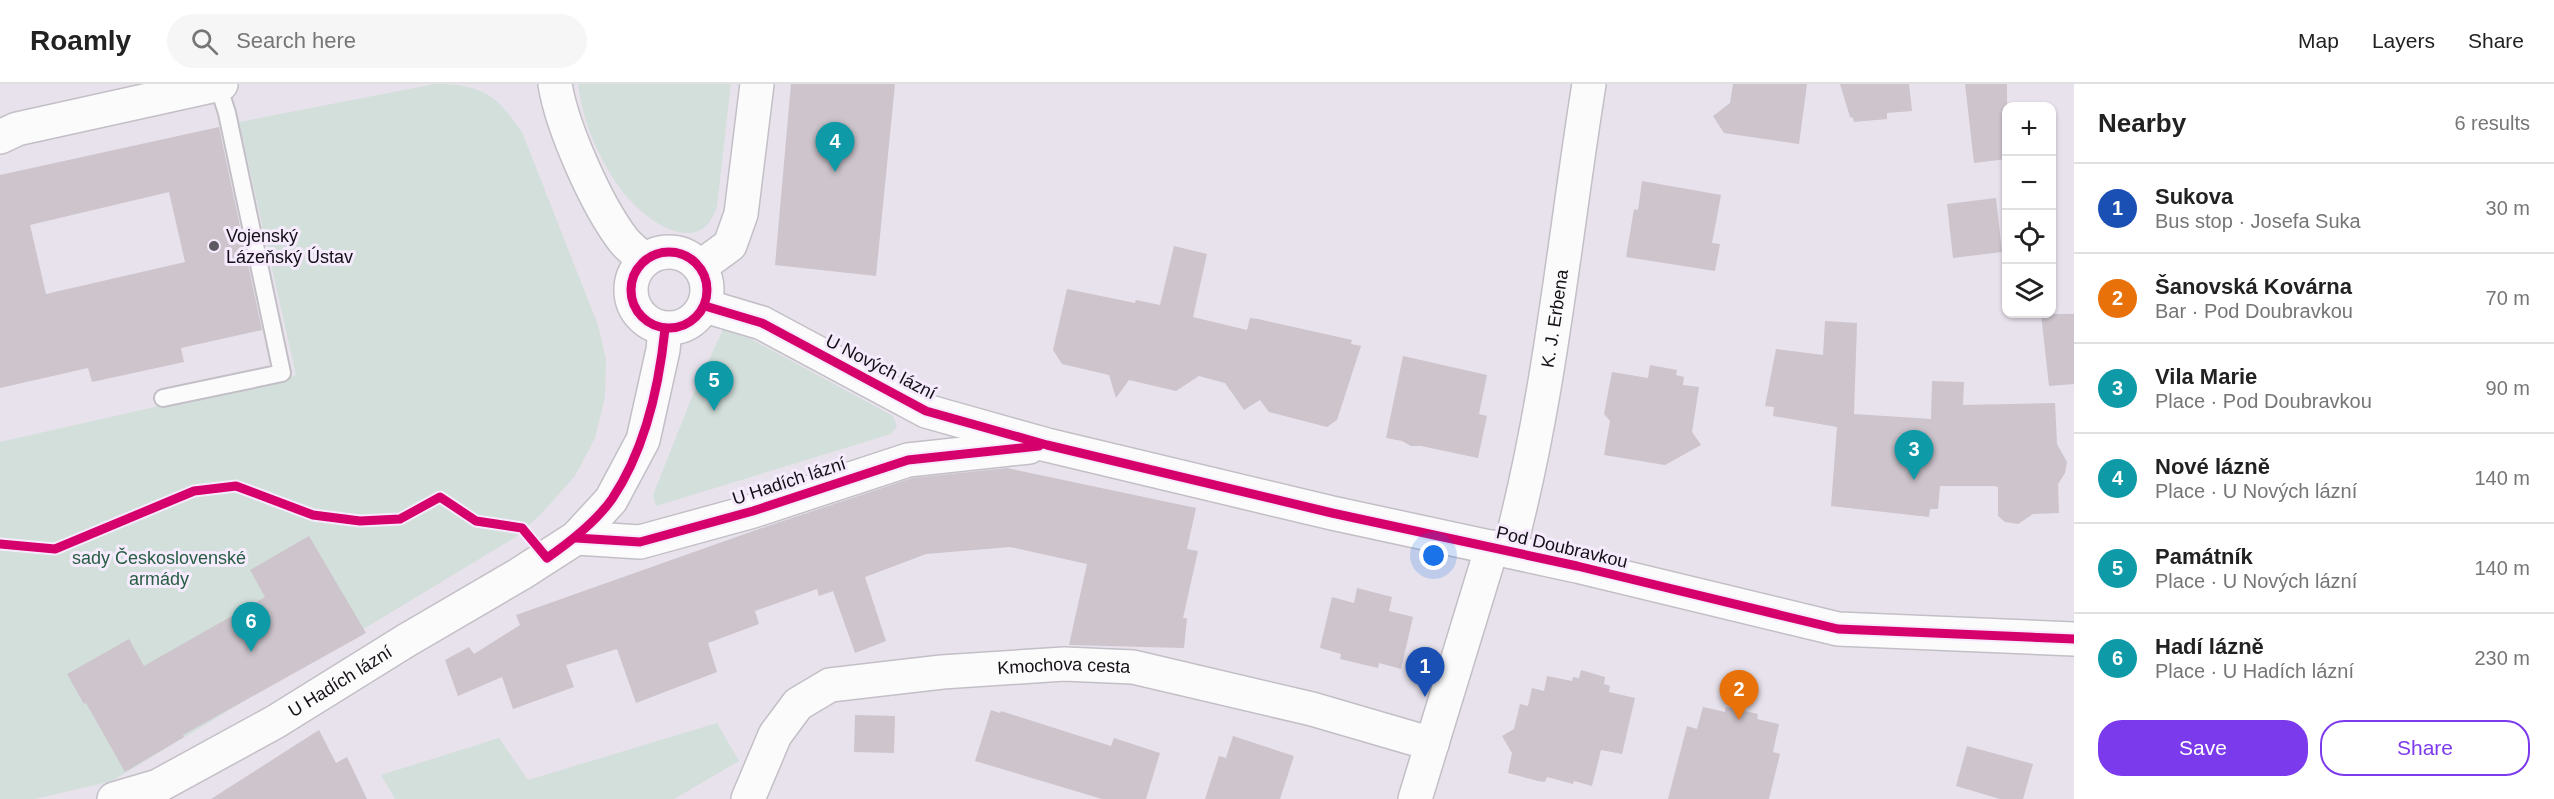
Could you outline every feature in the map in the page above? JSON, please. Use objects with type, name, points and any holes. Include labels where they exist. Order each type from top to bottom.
[{"type":"street","points":[[0,137],[17,129],[220,84]]},
{"type":"street","points":[[555,84],[559,109],[596,194],[625,242],[645,260]]},
{"type":"street","points":[[700,267],[730,245],[741,214],[757,84]]},
{"type":"street","name":"K. J. Erbena","points":[[1415,799],[1500,549],[1522,504],[1551,344],[1589,84]]},
{"type":"street","points":[[668,251],[692,258],[700,267],[706,279],[708,293],[705,306],[695,319],[681,327],[665,329],[651,324],[639,314],[632,301],[631,286],[635,272],[645,260],[668,251]]},
{"type":"street","name":"U Nových lázní","points":[[705,306],[762,323],[926,411],[1047,445]]},
{"type":"street","points":[[576,538],[611,500],[643,440],[663,350],[665,329]]},
{"type":"street","name":"Pod Doubravkou","points":[[1047,445],[1838,629],[2074,639]]},
{"type":"street","name":"U Hadích lázní","points":[[114,799],[158,786],[275,722],[407,640],[529,569],[576,538],[640,542],[753,511],[908,460],[1047,445]]},
{"type":"street","name":"Kmochova cesta","points":[[748,799],[775,735],[798,704],[830,685],[942,672],[1064,664],[1133,667],[1312,709],[1432,744]]},
{"type":"lane","points":[[163,398],[282,373],[220,84]]},
{"type":"green space","name":"sady Československé armády","points":[[435,84],[464,86],[486,94],[504,108],[522,132],[598,325],[606,360],[605,397],[595,438],[575,476],[541,514],[516,537],[112,781],[35,799],[0,799],[0,442],[296,375],[239,122]]},
{"type":"green space","points":[[578,84],[731,84],[717,206],[709,223],[697,231],[684,233],[670,229],[641,211],[629,199],[611,175],[592,138],[583,111]]},
{"type":"green space","points":[[725,325],[893,416],[897,426],[891,434],[656,506],[653,495],[692,397]]},
{"type":"green space","points":[[717,723],[739,761],[674,799],[395,799],[381,775],[499,738],[528,780]]},
{"type":"building","points":[[791,84],[895,84],[876,276],[775,265]]},
{"type":"building","points":[[1733,84],[1807,84],[1799,144],[1724,133],[1713,116],[1730,103]]},
{"type":"building","points":[[1840,84],[1909,84],[1912,111],[1887,113],[1887,119],[1854,122],[1850,117]]},
{"type":"building","points":[[1965,84],[2007,84],[2007,102],[2002,102],[2002,160],[1974,163]]},
{"type":"building","name":"Vojenský Lázeňský Ústav","points":[[219,127],[262,330],[181,348],[184,362],[92,382],[88,368],[0,388],[0,175]],"holes":[[[169,192],[185,262],[46,294],[30,225]]]},
{"type":"building","points":[[1642,181],[1721,195],[1712,243],[1720,244],[1715,271],[1626,257],[1634,209],[1638,210]]},
{"type":"building","points":[[1996,198],[2002,252],[1953,258],[1947,204]]},
{"type":"building","points":[[1174,246],[1207,254],[1193,317],[1247,330],[1250,318],[1258,319],[1352,340],[1351,344],[1361,346],[1337,420],[1327,427],[1269,412],[1260,400],[1244,410],[1225,383],[1199,376],[1176,391],[1129,380],[1116,398],[1109,375],[1062,364],[1053,350],[1067,289],[1135,303],[1136,300],[1160,305]]},
{"type":"building","points":[[2056,314],[2074,314],[2074,384],[2049,386],[2041,318],[2056,318]]},
{"type":"building","points":[[1825,321],[1857,323],[1854,414],[1931,419],[1932,381],[1964,382],[1963,405],[2055,403],[2057,444],[2067,462],[2065,473],[2058,484],[2059,513],[2033,514],[2018,524],[2005,522],[1998,516],[1998,487],[1994,486],[1940,486],[1938,509],[1930,509],[1929,517],[1831,506],[1837,427],[1773,416],[1774,407],[1765,406],[1776,349],[1823,355]]},
{"type":"building","points":[[1403,356],[1487,375],[1479,414],[1487,416],[1478,458],[1411,446],[1402,441],[1386,438]]},
{"type":"building","points":[[1650,365],[1677,370],[1676,375],[1684,377],[1683,385],[1699,387],[1692,432],[1701,445],[1665,465],[1604,455],[1610,421],[1604,414],[1612,372],[1648,378]]},
{"type":"building","points":[[1007,468],[1196,508],[1187,549],[1198,551],[1183,618],[1187,618],[1184,648],[1069,645],[1087,564],[1010,547],[926,554],[865,577],[886,641],[855,653],[833,591],[819,596],[817,589],[755,611],[759,624],[708,643],[717,672],[636,703],[617,649],[566,665],[574,687],[513,709],[502,677],[458,696],[445,660],[469,647],[474,654],[520,625],[516,615],[756,530],[912,478]]},
{"type":"building","points":[[309,536],[366,633],[183,735],[184,737],[125,772],[67,674],[129,639],[144,666],[265,597],[250,570]]},
{"type":"building","points":[[1357,588],[1392,597],[1389,611],[1413,617],[1401,669],[1379,663],[1378,668],[1340,659],[1341,654],[1320,648],[1332,597],[1354,603]]},
{"type":"building","points":[[1581,670],[1605,677],[1604,684],[1610,686],[1609,692],[1635,698],[1622,754],[1601,750],[1592,786],[1547,777],[1545,782],[1538,781],[1508,773],[1512,753],[1502,736],[1514,729],[1520,704],[1528,706],[1532,688],[1544,691],[1547,676],[1572,681],[1573,677],[1579,678]]},
{"type":"building","points":[[1703,707],[1725,712],[1726,707],[1758,714],[1757,719],[1779,724],[1773,752],[1780,754],[1769,799],[1668,799],[1687,726],[1697,729]]},
{"type":"building","points":[[991,710],[1000,713],[1001,711],[1111,746],[1114,738],[1160,753],[1146,799],[1102,799],[975,761]]},
{"type":"building","points":[[855,715],[895,716],[894,753],[854,752]]},
{"type":"building","points":[[319,730],[336,763],[347,757],[367,799],[211,799]]},
{"type":"building","points":[[1233,736],[1294,756],[1280,799],[1205,799],[1219,756],[1226,758]]},
{"type":"building","points":[[1967,746],[2033,764],[2023,799],[2000,799],[1956,786]]},
{"type":"cycle path","points":[[669,252],[684,255],[696,263],[704,275],[707,290],[704,305],[696,317],[684,325],[669,328],[654,325],[642,317],[634,305],[631,290],[634,275],[642,263],[654,255],[669,252]]},
{"type":"cycle path","points":[[705,306],[762,323],[926,411],[1047,445],[1332,513],[1577,566],[1838,629],[2074,639]]},
{"type":"cycle path","points":[[0,544],[55,549],[194,491],[236,486],[313,515],[360,521],[400,519],[440,497],[476,521],[522,528],[547,558],[573,539],[598,516],[624,480],[649,417],[659,373],[665,329]]},
{"type":"cycle path","points":[[576,538],[640,542],[753,511],[908,460],[1039,446]]},
{"type":"place","name":"Nové lázně","points":[[835,172]]},
{"type":"place","name":"Vojenský Lázeňský Ústav","points":[[214,246]]},
{"type":"place","name":"Památník","points":[[714,411]]},
{"type":"place","name":"Vila Marie","points":[[1914,480]]},
{"type":"place","name":"Hadí lázně","points":[[251,652]]},
{"type":"place","name":"Sukova","points":[[1425,697]]},
{"type":"place","name":"Šanovská Kovárna","points":[[1739,720]]}]
